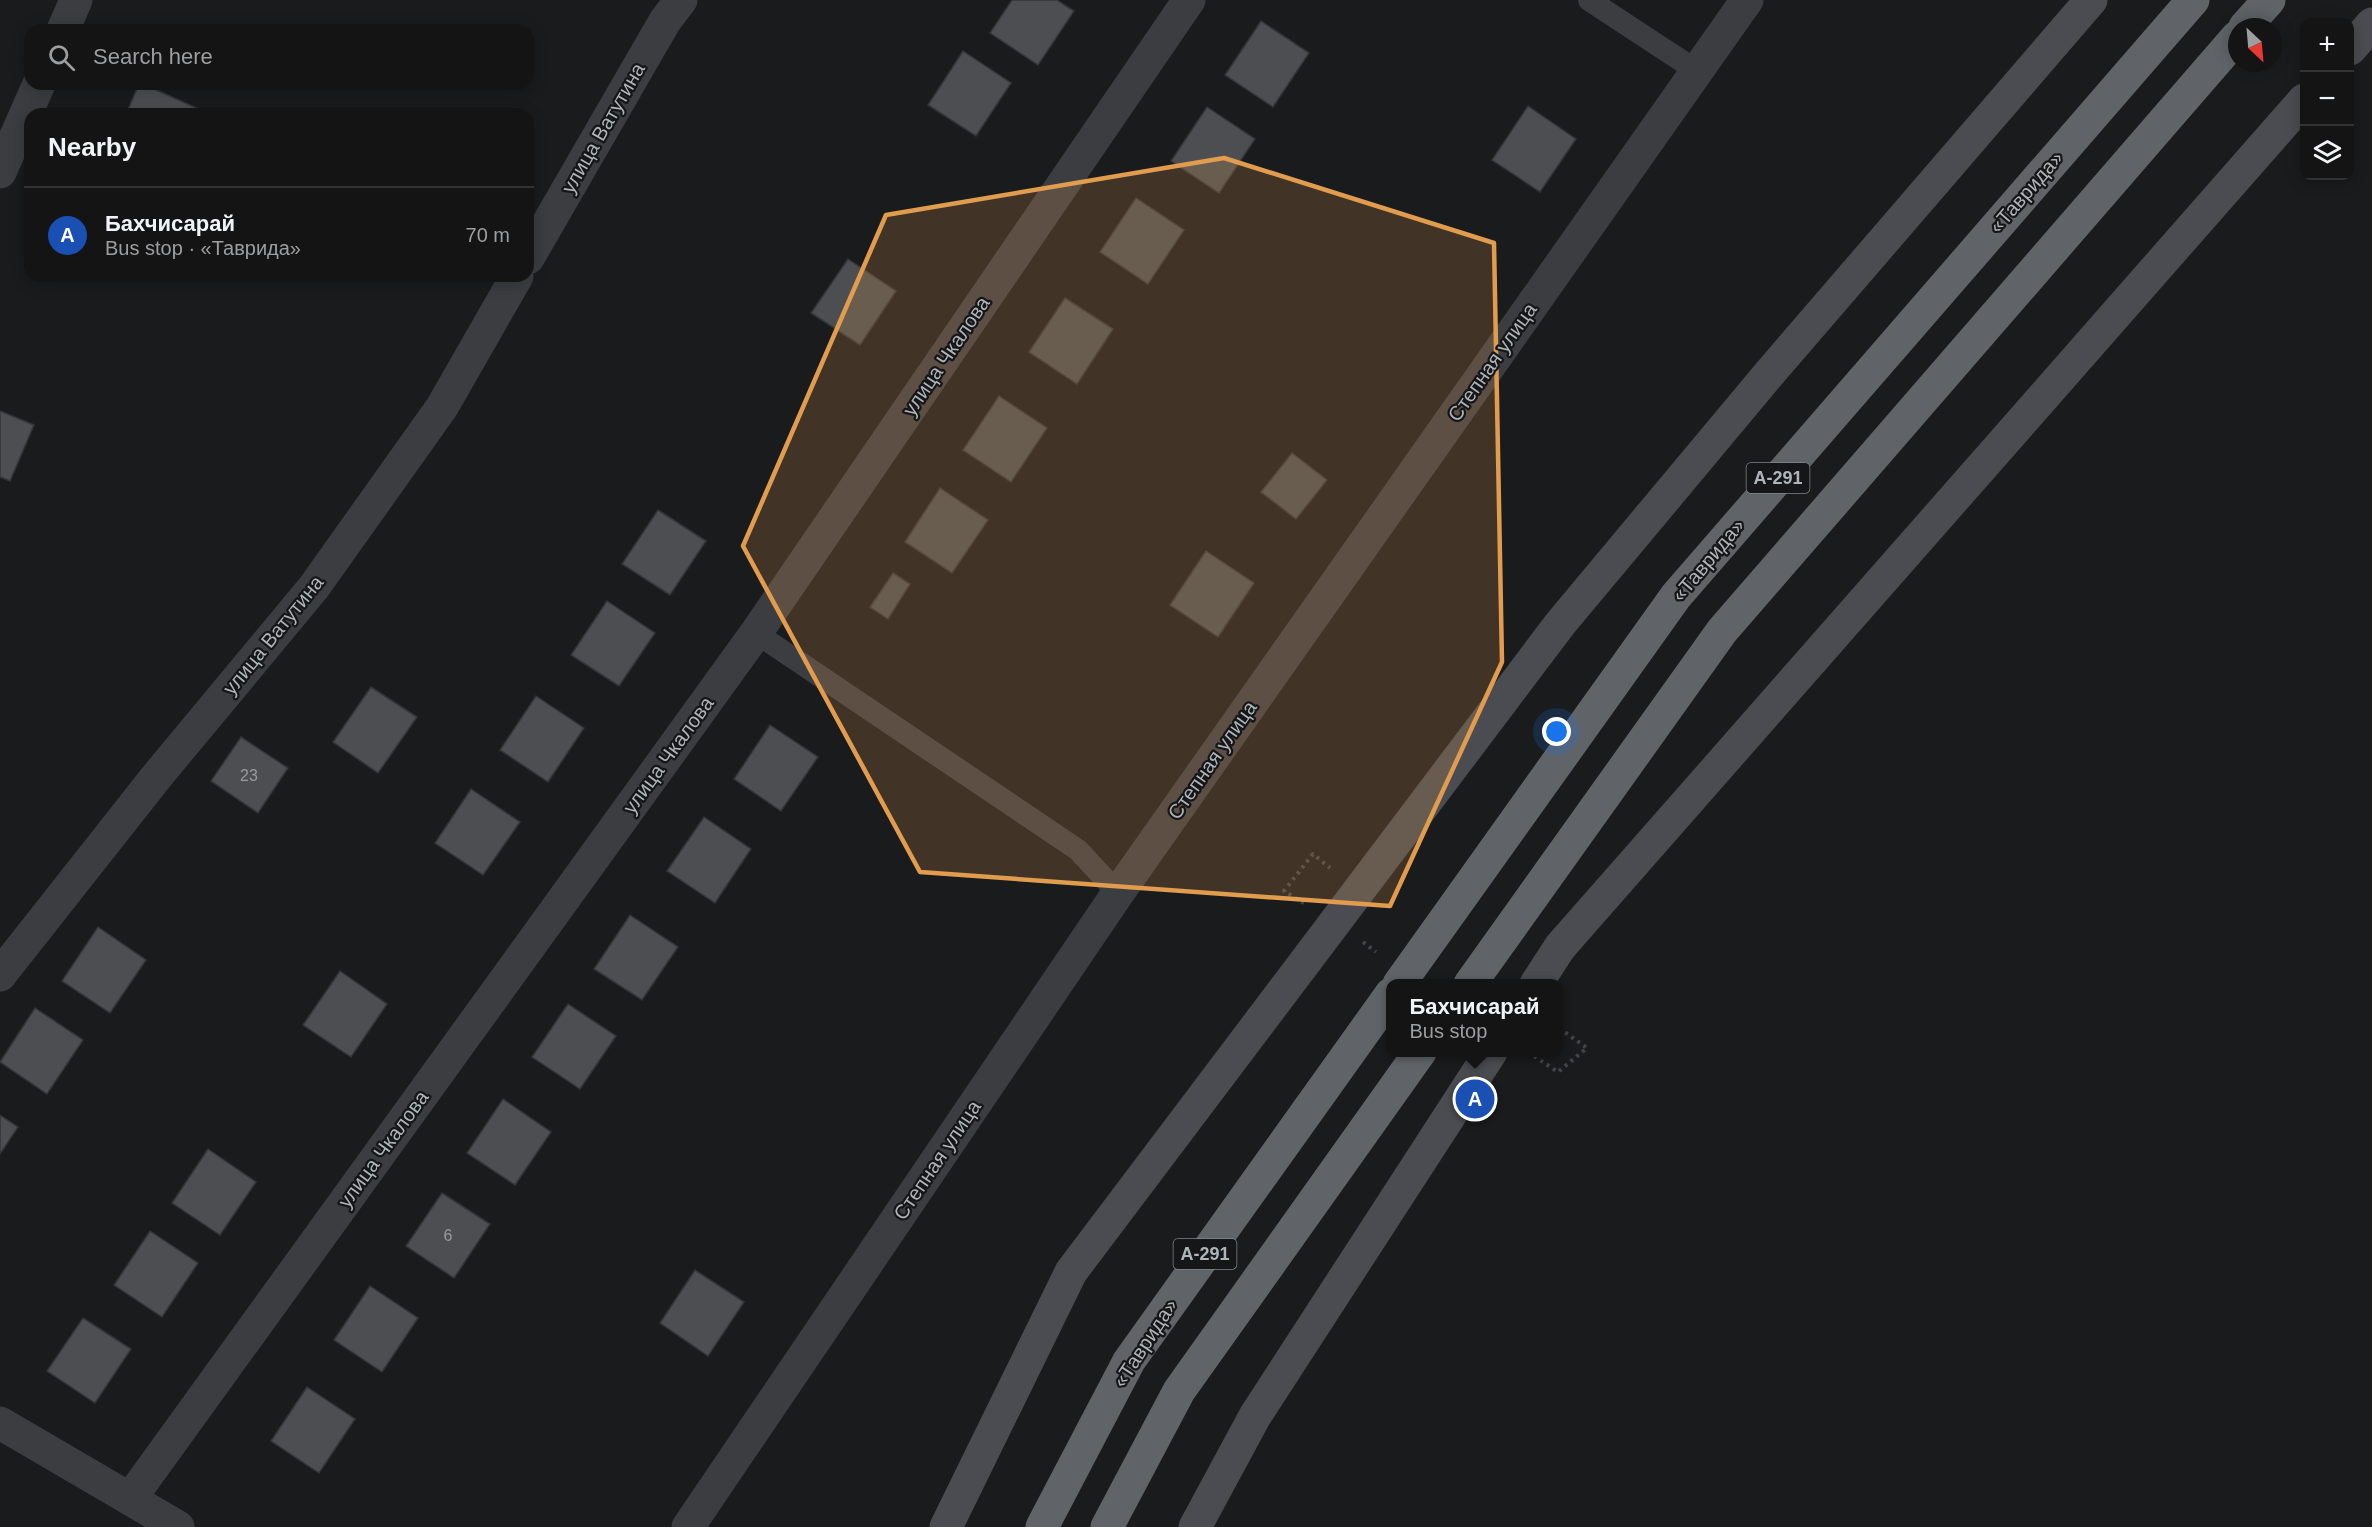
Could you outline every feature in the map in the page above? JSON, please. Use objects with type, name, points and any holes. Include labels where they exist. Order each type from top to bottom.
[{"type":"highway","name":"«Таврида»","points":[[1403,979],[1676,596],[2193,0]]},
{"type":"highway","points":[[2253,18],[2269,0]]},
{"type":"highway","name":"А-291","points":[[1474,979],[1722,631],[2228,47]]},
{"type":"highway","name":"«Таврида»","points":[[1042,1527],[1129,1360],[1386,1001]]},
{"type":"highway","name":"А-291","points":[[1107,1527],[1179,1391],[1417,1057]]},
{"type":"main road","points":[[946,1527],[1071,1272],[1560,624],[1776,366],[2091,0]]},
{"type":"main road","points":[[2354,44],[2372,24]]},
{"type":"main road","points":[[1539,979],[1560,947],[2300,105]]},
{"type":"main road","points":[[1195,1527],[1255,1416],[1488,1057]]},
{"type":"street","points":[[66,24],[76,0]]},
{"type":"street","name":"улица Ватутина","points":[[534,248],[665,21],[681,0]]},
{"type":"street","name":"улица Чкалова","points":[[130,1499],[756,633],[1190,0]]},
{"type":"street","name":"Степная улица","points":[[688,1527],[1118,893],[1747,0]]},
{"type":"street","points":[[28,108],[36,90]]},
{"type":"street","points":[[0,172],[24,118]]},
{"type":"street","name":"улица Ватутина","points":[[0,975],[157,776],[314,587],[442,407],[515,282]]},
{"type":"street","points":[[0,1423],[178,1527]]},
{"type":"lane","points":[[1589,0],[1697,71]]},
{"type":"lane","points":[[2354,53],[2372,48]]},
{"type":"lane","points":[[756,633],[1078,850],[1118,893]]},
{"type":"path","points":[[1284,891],[1314,854],[1358,891]]},
{"type":"path","points":[[1534,1057],[1558,1072],[1587,1047],[1563,1031]]},
{"type":"highlighted area","points":[[1224,158],[1494,243],[1502,662],[1390,906],[920,872],[743,546],[886,215]]},
{"type":"building","points":[[1012,0],[1057,0],[1074,11],[1038,65],[990,33]]},
{"type":"building","points":[[1261,21],[1309,53],[1273,107],[1225,75]]},
{"type":"building","points":[[963,51],[1011,83],[976,136],[928,105]]},
{"type":"building","points":[[136,90],[156,90],[197,108],[129,108]]},
{"type":"building","points":[[1528,106],[1576,139],[1540,192],[1492,160]]},
{"type":"building","points":[[1207,107],[1255,139],[1219,193],[1171,161]]},
{"type":"building","points":[[1136,198],[1184,230],[1148,284],[1100,252]]},
{"type":"building","points":[[848,259],[896,291],[860,345],[811,313]]},
{"type":"building","points":[[1065,298],[1113,329],[1077,384],[1029,352]]},
{"type":"building","points":[[999,396],[1047,428],[1011,482],[963,450]]},
{"type":"building","points":[[0,411],[34,425],[10,481],[0,477]]},
{"type":"building","points":[[1292,453],[1327,480],[1296,519],[1261,492]]},
{"type":"building","points":[[940,488],[988,520],[952,573],[905,542]]},
{"type":"building","points":[[658,510],[706,541],[670,595],[622,564]]},
{"type":"building","points":[[1206,551],[1254,583],[1218,637],[1170,605]]},
{"type":"building","points":[[893,573],[910,584],[888,619],[870,607]]},
{"type":"building","points":[[607,601],[655,633],[619,686],[571,655]]},
{"type":"building","points":[[371,687],[417,717],[378,773],[333,742]]},
{"type":"building","points":[[536,696],[584,728],[548,782],[500,750]]},
{"type":"building","points":[[770,725],[818,757],[781,811],[734,779]]},
{"type":"building","points":[[241,737],[288,768],[258,813],[211,781]]},
{"type":"building","points":[[471,789],[520,822],[483,875],[435,843]]},
{"type":"building","points":[[704,817],[751,849],[715,903],[667,871]]},
{"type":"building","points":[[630,915],[678,947],[642,1000],[594,969]]},
{"type":"building","points":[[98,927],[146,960],[110,1013],[62,981]]},
{"type":"building","points":[[340,971],[387,1004],[351,1057],[303,1025]]},
{"type":"building","points":[[568,1004],[616,1036],[580,1089],[532,1057]]},
{"type":"building","points":[[35,1008],[83,1040],[47,1094],[0,1062]]},
{"type":"building","points":[[503,1099],[551,1132],[515,1185],[467,1153]]},
{"type":"building","points":[[0,1115],[18,1127],[0,1154]]},
{"type":"building","points":[[208,1149],[256,1182],[220,1235],[172,1203]]},
{"type":"building","points":[[442,1193],[490,1224],[454,1278],[406,1246]]},
{"type":"building","points":[[150,1231],[198,1263],[162,1317],[114,1285]]},
{"type":"building","points":[[695,1270],[744,1302],[708,1356],[660,1323]]},
{"type":"building","points":[[370,1286],[418,1318],[382,1372],[334,1340]]},
{"type":"building","points":[[83,1318],[131,1349],[95,1403],[47,1371]]},
{"type":"building","points":[[307,1387],[355,1419],[319,1473],[271,1441]]},
{"type":"place","name":"Бахчисарай","points":[[1475,1099]]}]
